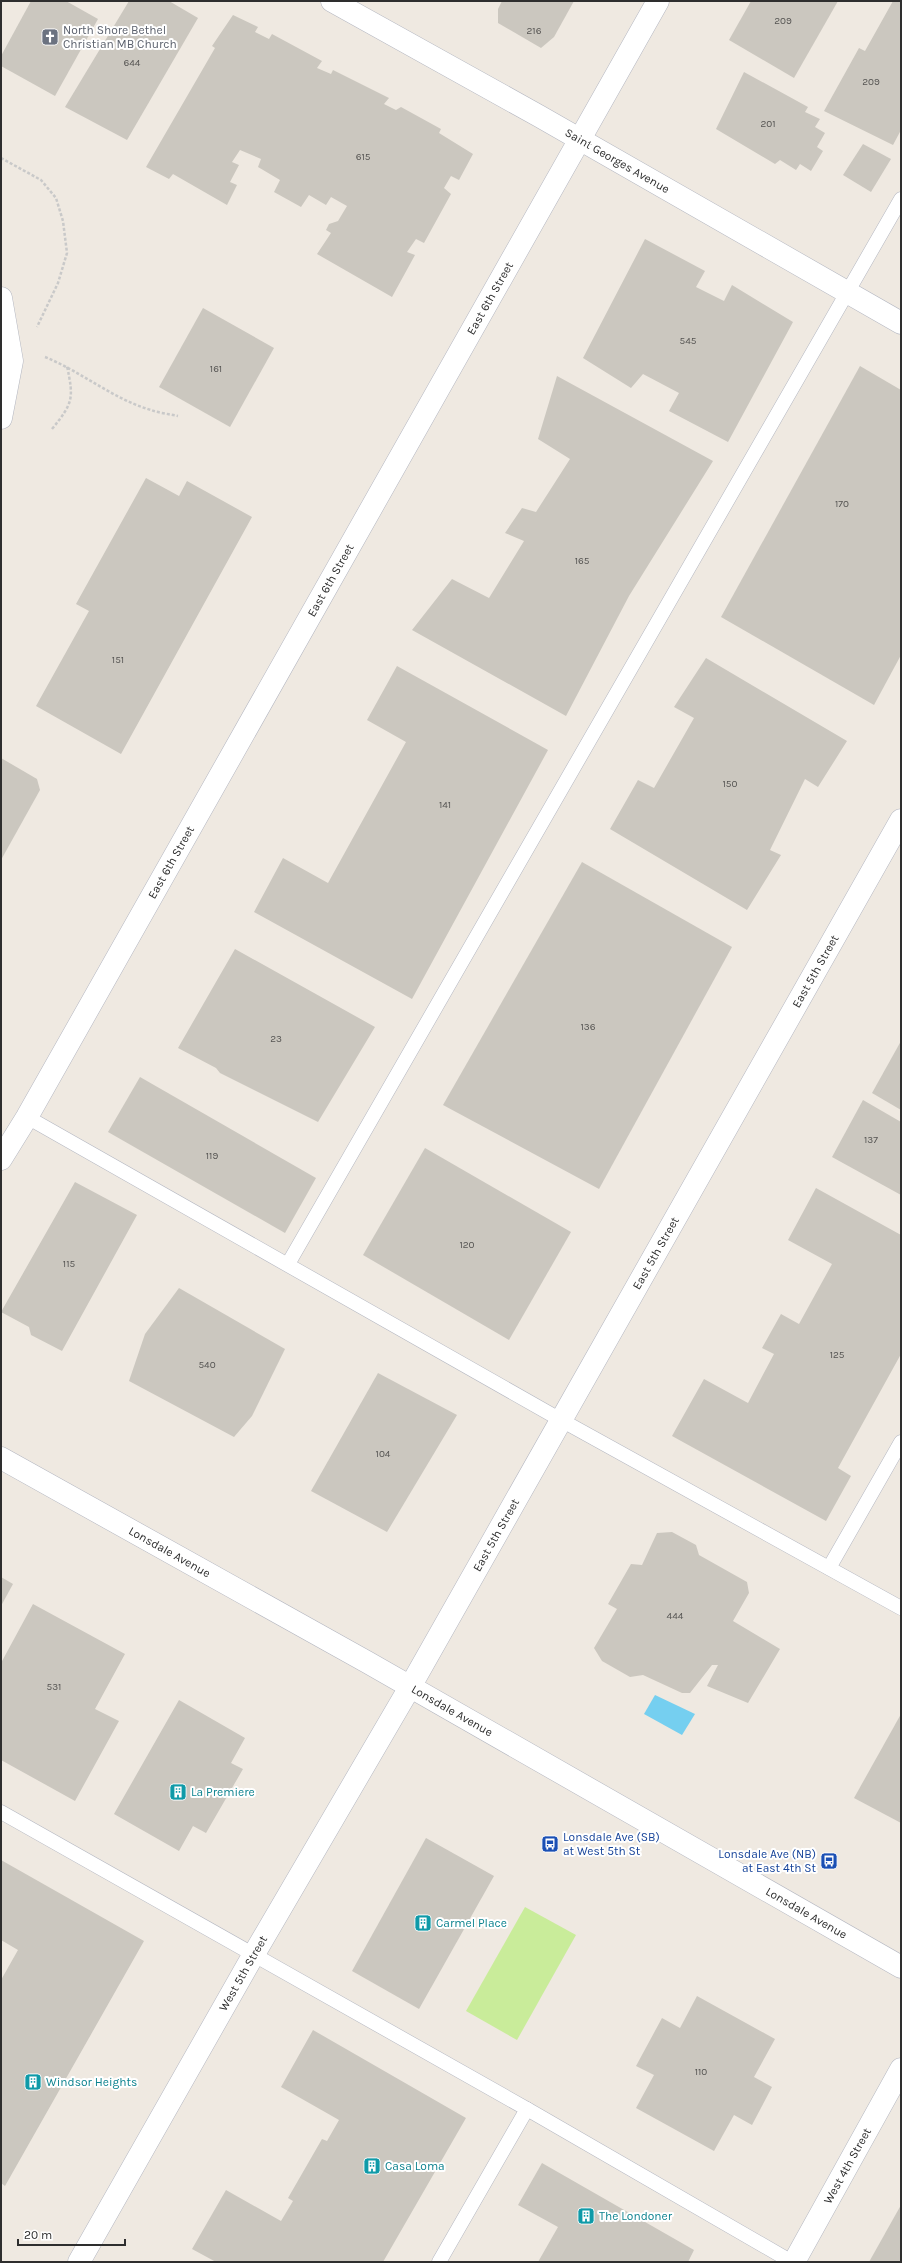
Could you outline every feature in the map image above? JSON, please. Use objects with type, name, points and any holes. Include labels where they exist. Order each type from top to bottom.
[{"type":"street","name":"Saint Georges Avenue","points":[[332,1],[579,139],[901,323]]},
{"type":"street","name":"East 6th Street","points":[[1,1159],[27,1117],[658,1]]},
{"type":"street","points":[[1,298],[12,361],[1,418]]},
{"type":"street","name":"East 5th Street","points":[[410,1687],[901,820]]},
{"type":"street","name":"Lonsdale Avenue","points":[[1,1458],[410,1687],[901,1966]]},
{"type":"street","name":"West 5th Street","points":[[79,2262],[254,1954],[410,1687]]},
{"type":"street","name":"West 4th Street","points":[[793,2262],[901,2070]]},
{"type":"lane","points":[[288,1264],[901,200]]},
{"type":"lane","points":[[27,1117],[561,1420],[901,1608]]},
{"type":"lane","points":[[829,1568],[901,1442]]},
{"type":"lane","points":[[1,1812],[527,2109],[793,2262]]},
{"type":"lane","points":[[439,2262],[527,2109]]},
{"type":"path","points":[[1,158],[41,180],[56,198],[62,221],[67,253],[58,283],[36,329]]},
{"type":"path","points":[[45,358],[67,366],[119,396],[150,410],[178,416]]},
{"type":"path","points":[[52,429],[66,412],[72,396],[67,366]]},
{"type":"green space","points":[[525,1907],[576,1935],[517,2040],[466,2011]]},
{"type":"water","points":[[655,1695],[695,1714],[682,1735],[644,1714]]},
{"type":"building","name":"North Shore Bethel Christian MB Church","points":[[31,1],[66,1],[98,19],[55,96],[1,66],[1,56]]},
{"type":"building","points":[[129,1],[169,1],[198,18],[127,140],[65,107]]},
{"type":"building","points":[[502,1],[574,1],[554,37],[541,48],[498,23],[498,9]]},
{"type":"building","points":[[751,1],[838,1],[794,78],[729,40]]},
{"type":"building","points":[[893,1],[901,1],[901,130],[893,145],[824,111],[859,48],[865,51]]},
{"type":"building","points":[[233,15],[258,27],[255,32],[269,39],[272,34],[322,61],[317,68],[331,74],[333,70],[389,98],[384,104],[396,110],[401,107],[441,129],[439,133],[473,154],[459,180],[451,176],[444,188],[451,194],[424,243],[416,239],[407,252],[415,255],[392,297],[317,254],[331,233],[326,230],[329,224],[338,221],[347,206],[331,197],[326,205],[309,195],[301,207],[274,192],[280,180],[258,167],[261,159],[240,150],[232,162],[239,165],[230,182],[237,185],[227,205],[173,174],[169,179],[146,167],[215,48],[212,46]]},
{"type":"building","points":[[744,72],[808,107],[805,112],[820,119],[815,127],[825,133],[817,147],[823,151],[811,171],[800,164],[796,170],[780,160],[775,164],[716,129]]},
{"type":"building","points":[[863,144],[891,159],[871,192],[843,175]]},
{"type":"building","points":[[645,239],[705,271],[696,287],[724,301],[732,285],[793,322],[728,442],[669,411],[679,393],[643,374],[631,388],[583,358]]},
{"type":"building","points":[[203,308],[274,348],[230,427],[159,387]]},
{"type":"building","points":[[860,366],[901,390],[901,655],[874,705],[721,617]]},
{"type":"building","points":[[557,376],[713,461],[629,596],[566,716],[412,630],[452,579],[489,598],[524,541],[505,533],[522,508],[536,512],[570,459],[538,439]]},
{"type":"building","points":[[146,478],[179,496],[187,481],[252,517],[121,754],[36,706],[89,611],[76,604]]},
{"type":"building","points":[[706,658],[847,741],[818,787],[805,779],[770,850],[781,855],[747,910],[610,829],[638,780],[654,788],[694,718],[674,707]]},
{"type":"building","points":[[397,666],[548,750],[412,999],[254,912],[283,858],[328,883],[406,742],[367,720]]},
{"type":"building","points":[[1,758],[37,779],[40,790],[1,860]]},
{"type":"building","points":[[582,862],[732,947],[599,1189],[443,1105]]},
{"type":"building","points":[[235,949],[375,1027],[318,1122],[220,1073],[216,1068],[178,1048]]},
{"type":"building","points":[[901,1041],[901,1110],[872,1093]]},
{"type":"building","points":[[140,1077],[316,1178],[285,1233],[108,1132]]},
{"type":"building","points":[[863,1100],[901,1122],[901,1195],[832,1157]]},
{"type":"building","points":[[425,1148],[571,1232],[509,1340],[363,1255]]},
{"type":"building","points":[[75,1182],[137,1215],[62,1351],[31,1335],[29,1327],[1,1312]]},
{"type":"building","points":[[816,1188],[901,1235],[901,1354],[838,1468],[851,1476],[826,1521],[672,1436],[704,1379],[748,1403],[774,1354],[762,1348],[781,1314],[799,1324],[832,1264],[788,1240]]},
{"type":"building","points":[[179,1288],[285,1349],[252,1416],[234,1437],[129,1381],[145,1334]]},
{"type":"building","points":[[378,1373],[457,1415],[387,1532],[311,1491]]},
{"type":"building","points":[[672,1532],[696,1545],[699,1555],[747,1582],[749,1593],[733,1621],[780,1649],[748,1703],[707,1686],[718,1665],[712,1665],[690,1693],[682,1693],[643,1675],[630,1677],[602,1661],[594,1648],[617,1609],[608,1604],[631,1564],[642,1565],[657,1533]]},
{"type":"building","points":[[1,1577],[13,1584],[1,1606]]},
{"type":"building","points":[[33,1604],[125,1654],[95,1709],[119,1721],[75,1801],[1,1760],[1,1663]]},
{"type":"building","name":"La Premiere","points":[[179,1700],[245,1738],[231,1763],[243,1769],[206,1833],[193,1826],[179,1851],[114,1814]]},
{"type":"building","points":[[901,1714],[901,1823],[854,1798]]},
{"type":"building","name":"Carmel Place","points":[[426,1838],[494,1876],[419,2009],[352,1971]]},
{"type":"building","name":"Windsor Heights","points":[[1,1860],[144,1941],[5,2186],[1,2183],[1,1980],[18,1950],[1,1940]]},
{"type":"building","points":[[697,1996],[775,2039],[754,2077],[772,2087],[752,2125],[734,2115],[714,2151],[636,2108],[654,2075],[636,2066],[662,2018],[680,2028]]},
{"type":"building","name":"Casa Loma","points":[[313,2030],[466,2118],[383,2262],[216,2262],[192,2249],[226,2190],[281,2221],[293,2201],[288,2198],[322,2139],[327,2141],[339,2120],[281,2087]]},
{"type":"building","name":"The Londoner","points":[[542,2163],[694,2250],[688,2262],[538,2262],[558,2227],[518,2205]]},
{"type":"building","points":[[901,2205],[901,2262],[869,2262]]},
{"type":"place","name":"North Shore Bethel Christian MB Church","points":[[50,37]]},
{"type":"place","name":"La Premiere","points":[[178,1792]]},
{"type":"place","name":"Lonsdale Ave (SB) at West 5th St","points":[[550,1844]]},
{"type":"place","name":"Lonsdale Ave (NB) at East 4th St","points":[[829,1861]]},
{"type":"place","name":"Carmel Place","points":[[423,1923]]},
{"type":"place","name":"Windsor Heights","points":[[33,2082]]},
{"type":"place","name":"Casa Loma","points":[[372,2166]]},
{"type":"place","name":"The Londoner","points":[[586,2216]]}]
